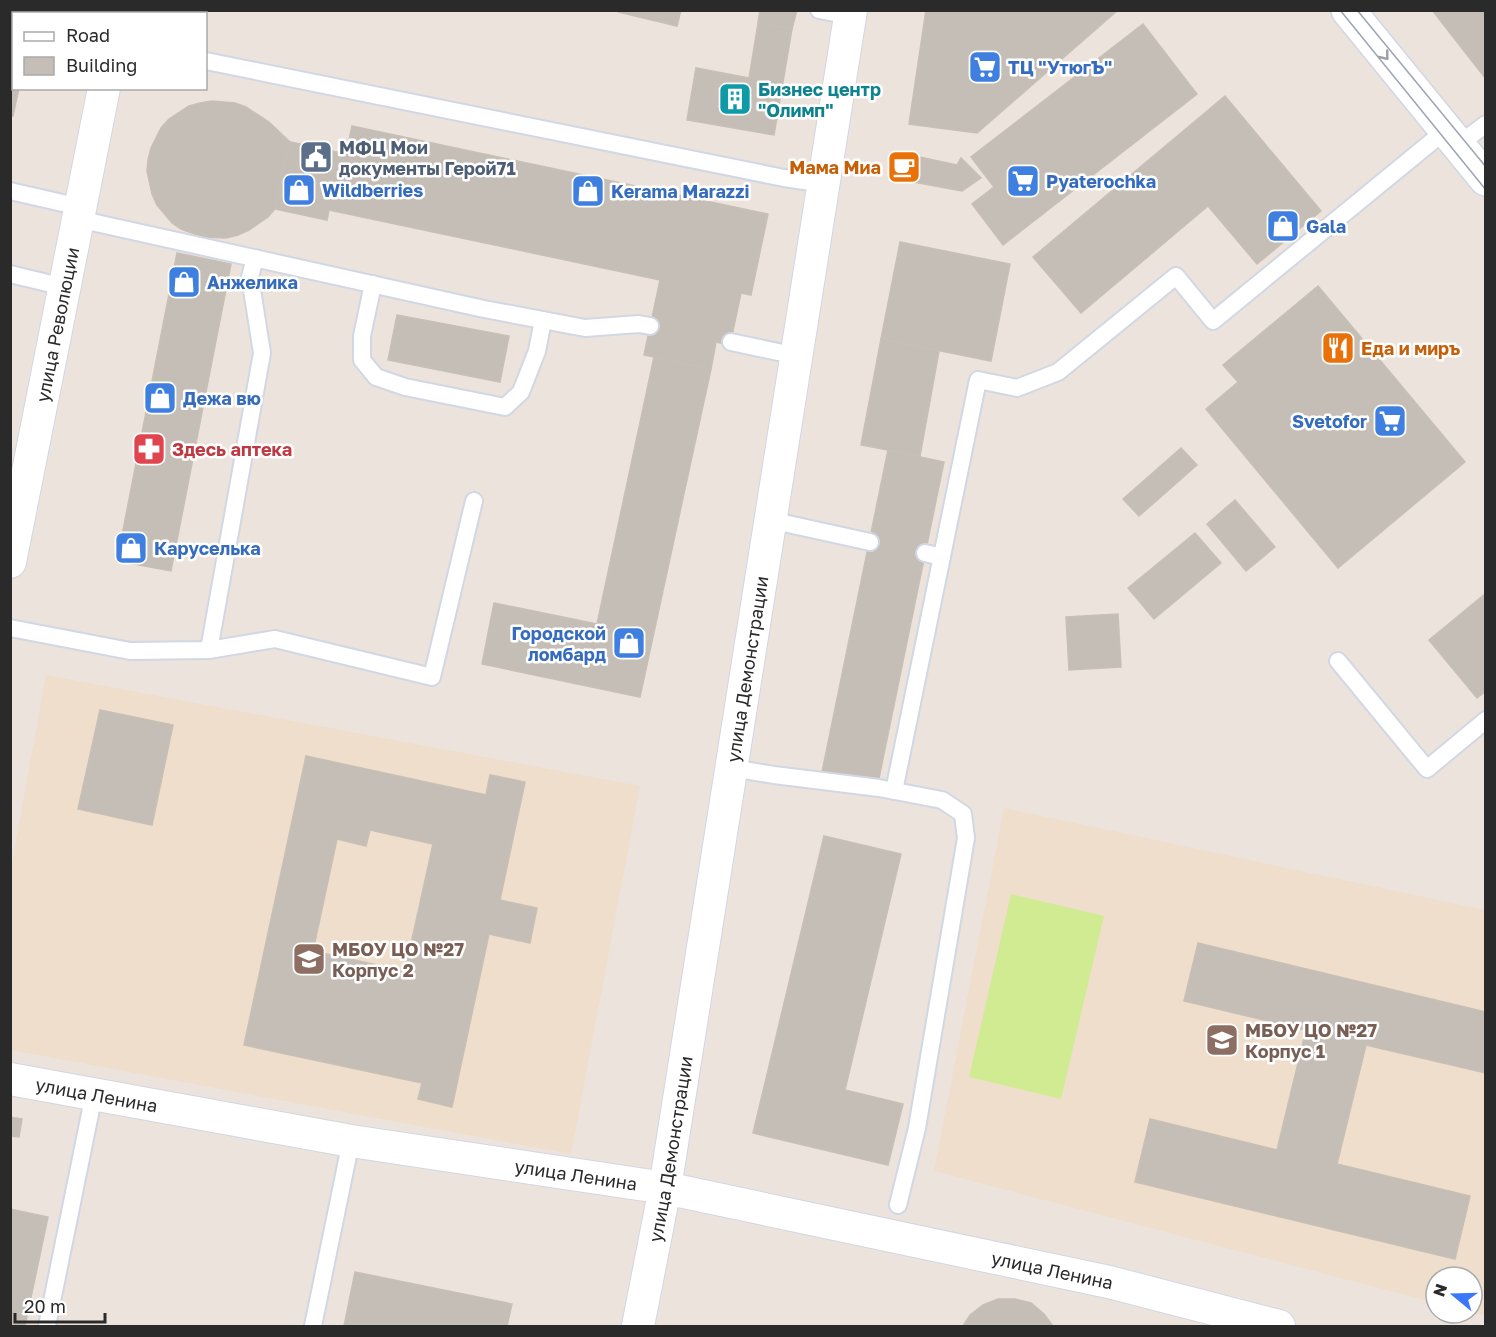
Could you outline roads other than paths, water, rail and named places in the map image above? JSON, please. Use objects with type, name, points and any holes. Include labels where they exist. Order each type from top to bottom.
[{"type":"street","points":[[1348,10],[1485,179]]},
{"type":"street","name":"улица Демонстрации","points":[[638,1326],[665,1188],[851,13]]},
{"type":"street","name":"улица Революции","points":[[10,561],[104,90]]},
{"type":"street","name":"улица Ленина","points":[[10,1079],[351,1141],[665,1188],[1109,1282],[1279,1326]]},
{"type":"lane","points":[[819,10],[851,13]]},
{"type":"lane","points":[[207,61],[784,178],[824,184]]},
{"type":"lane","points":[[894,791],[978,380],[1017,388],[1058,372],[1176,276],[1213,321],[1452,138],[1485,124]]},
{"type":"lane","points":[[10,190],[79,213],[255,258],[484,309],[585,328],[639,324],[650,326]]},
{"type":"lane","points":[[209,650],[262,353],[250,277],[255,258]]},
{"type":"lane","points":[[10,274],[64,287]]},
{"type":"lane","points":[[373,284],[362,336],[362,360],[376,377],[416,389],[505,407],[521,392],[537,351],[543,320]]},
{"type":"lane","points":[[731,342],[797,356]]},
{"type":"lane","points":[[10,628],[130,651],[209,650],[274,639],[432,677],[474,501]]},
{"type":"lane","points":[[770,520],[870,542]]},
{"type":"lane","points":[[925,553],[942,557]]},
{"type":"lane","points":[[1338,661],[1428,769],[1485,720]]},
{"type":"lane","points":[[732,768],[942,800],[963,814],[966,838],[917,1128],[898,1205]]},
{"type":"lane","points":[[47,1326],[94,1094]]},
{"type":"lane","points":[[313,1326],[351,1141]]},
{"type":"tram line","points":[[1340,10],[1486,190]]},
{"type":"tram line","points":[[1357,10],[1486,167]]},
{"type":"place","name":"ТЦ \"УтюгЪ\"","points":[[985,67]]},
{"type":"place","name":"Бизнес центр \"Олимп\"","points":[[735,99]]},
{"type":"place","name":"МФЦ Мои документы Герой71","points":[[316,157]]},
{"type":"place","name":"Мама Миа","points":[[904,167]]},
{"type":"place","name":"Pyaterochka","points":[[1023,181]]},
{"type":"place","name":"Wildberries","points":[[299,190]]},
{"type":"place","name":"Kerama Marazzi","points":[[588,191]]},
{"type":"place","name":"Gala","points":[[1283,226]]},
{"type":"place","name":"Анжелика","points":[[184,282]]},
{"type":"place","name":"Еда и миръ","points":[[1338,348]]},
{"type":"place","name":"Дежа вю","points":[[160,398]]},
{"type":"place","name":"Svetofor","points":[[1390,421]]},
{"type":"place","name":"Здесь аптека","points":[[149,449]]},
{"type":"place","name":"Каруселька","points":[[131,548]]},
{"type":"place","name":"Городской ломбард","points":[[629,643]]},
{"type":"place","name":"МБОУ ЦО №27 Корпус 2","points":[[309,959]]},
{"type":"place","name":"МБОУ ЦО №27 Корпус 1","points":[[1222,1040]]}]
